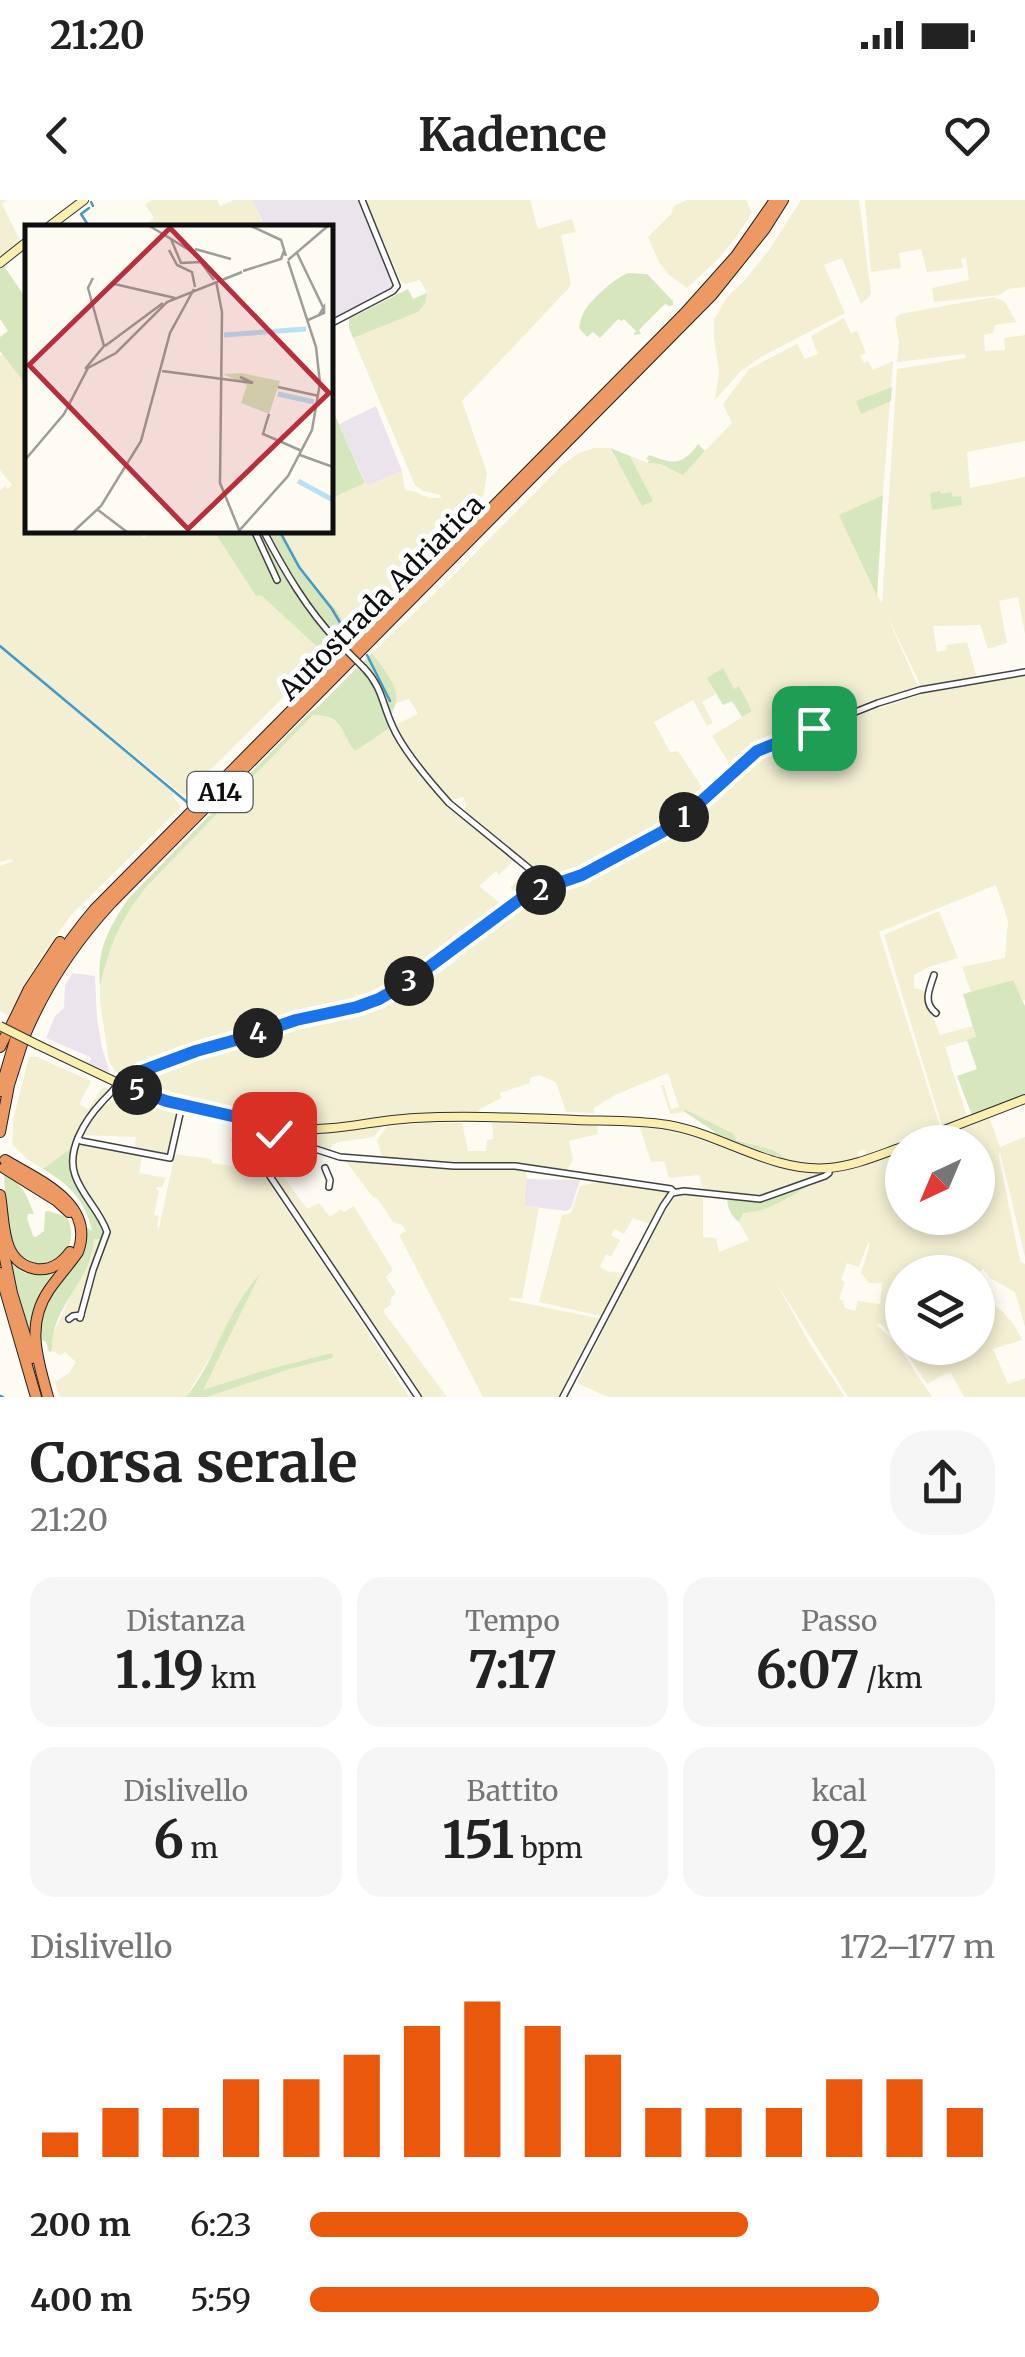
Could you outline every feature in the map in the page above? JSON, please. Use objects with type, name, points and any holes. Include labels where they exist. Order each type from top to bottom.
[{"type":"highway","name":"Autostrada Adriatica","points":[[0,1091],[14,1033],[72,938],[94,910],[684,314],[736,256],[775,200]]},
{"type":"highway","name":"Autostrada Adriatica","points":[[0,1132],[14,1033],[82,936],[712,295],[783,200]]},
{"type":"highway","points":[[0,1047],[14,1033]]},
{"type":"highway","points":[[0,1195],[6,1242],[16,1258],[31,1268],[52,1267],[66,1258],[76,1238],[75,1226],[57,1201],[4,1164],[62,1196],[75,1210],[81,1226],[78,1252],[43,1300],[34,1324],[43,1397]]},
{"type":"highway","points":[[0,1232],[12,1293],[43,1397]]},
{"type":"highway","points":[[0,1273],[23,1355],[43,1397]]},
{"type":"highway","points":[[0,1292],[23,1355]]},
{"type":"street","points":[[52,225],[84,200]]},
{"type":"street","points":[[332,323],[393,292],[397,286],[362,200]]},
{"type":"street","points":[[0,264],[25,243]]},
{"type":"street","points":[[255,532],[277,580]]},
{"type":"street","points":[[264,532],[313,614],[382,692],[394,730],[437,790],[547,887]]},
{"type":"street","points":[[69,1320],[76,1314],[80,1316],[107,1232],[74,1174],[75,1149],[102,1102],[121,1084],[142,1071],[196,1051],[379,999],[410,981],[519,900],[582,875],[662,832],[757,751],[878,702],[920,690],[1025,672]]},
{"type":"street","points":[[934,976],[928,995],[929,1005],[936,1013]]},
{"type":"street","points":[[14,1033],[121,1084],[182,1105],[304,1130],[438,1118],[551,1118],[656,1123],[694,1131],[803,1168],[829,1168],[885,1152]]},
{"type":"street","points":[[958,1125],[1025,1100]]},
{"type":"street","points":[[78,1138],[170,1158],[182,1105]]},
{"type":"street","points":[[236,1117],[237,1126],[418,1397]]},
{"type":"street","points":[[263,1123],[263,1132],[340,1156],[454,1166],[515,1166],[674,1192],[760,1198],[825,1176],[829,1168]]},
{"type":"street","points":[[325,1168],[329,1187]]},
{"type":"street","points":[[563,1397],[674,1192]]},
{"type":"shaded area","points":[[0,200],[7,200],[2,204],[21,243],[0,260]]},
{"type":"shaded area","points":[[152,200],[217,200],[220,206],[234,200],[252,200],[263,225],[145,225],[154,218],[145,204]]},
{"type":"shaded area","points":[[252,200],[359,200],[394,284],[332,319],[332,225],[264,225]]},
{"type":"shaded area","points":[[366,200],[530,200],[538,229],[572,219],[576,232],[561,235],[571,284],[568,289],[462,401],[487,473],[484,493],[475,512],[352,639],[338,612],[305,573],[282,532],[332,532],[332,498],[402,471],[405,490],[441,498],[415,485],[353,338],[418,312],[427,293],[420,280],[405,284]]},
{"type":"shaded area","points":[[687,200],[746,200],[752,212],[719,258],[687,288],[659,262],[648,237],[674,206]]},
{"type":"shaded area","points":[[801,200],[859,200],[871,293],[861,304],[842,258],[824,265],[845,313],[761,357],[740,372],[715,400],[719,371],[714,320],[727,297],[769,250]]},
{"type":"shaded area","points":[[865,200],[1025,200],[1025,287],[1008,289],[1000,295],[934,302],[932,288],[969,280],[966,258],[961,259],[963,268],[927,272],[921,249],[899,253],[901,268],[871,272]]},
{"type":"shaded area","points":[[994,297],[1005,302],[1016,322],[995,325],[993,333],[984,335],[985,351],[1005,350],[1004,338],[1025,335],[1025,441],[967,452],[970,488],[1025,477],[1025,634],[1018,597],[999,601],[1007,643],[988,649],[980,625],[933,626],[937,652],[947,650],[946,645],[967,642],[977,678],[922,688],[884,609],[919,689],[869,704],[768,745],[733,769],[712,736],[752,711],[738,687],[734,689],[708,678],[716,694],[702,702],[713,723],[707,726],[693,700],[654,722],[670,752],[678,751],[705,792],[669,825],[578,875],[520,898],[510,887],[525,872],[523,861],[463,813],[463,797],[449,801],[423,769],[393,726],[418,714],[409,699],[396,703],[391,683],[372,653],[562,465],[579,453],[609,448],[643,506],[652,501],[630,456],[683,474],[732,423],[723,404],[749,369],[797,344],[805,359],[818,354],[811,336],[844,318],[851,333],[857,331],[866,353],[860,356],[864,363],[868,361],[873,370],[893,361],[883,495],[840,515],[882,604],[897,369],[966,358],[965,354],[897,362],[895,318]]},
{"type":"shaded area","points":[[3,354],[25,383],[25,532],[139,532],[143,538],[152,532],[214,532],[256,596],[261,594],[326,655],[184,796],[28,669],[174,792],[172,795],[181,807],[71,915],[34,968],[8,1016],[0,1011],[0,866],[13,861],[0,862],[0,490],[12,485],[0,470]]},
{"type":"shaded area","points":[[376,406],[402,471],[367,486],[339,424]]},
{"type":"shaded area","points":[[1025,675],[1025,1000],[1012,980],[971,992],[962,967],[1005,958],[1008,921],[996,885],[879,932],[940,1125],[885,1125],[885,1150],[868,1157],[864,1149],[858,1152],[860,1160],[820,1166],[790,1161],[773,1150],[735,1139],[734,1134],[685,1110],[670,1114],[661,1085],[671,1109],[679,1107],[668,1073],[615,1095],[594,1108],[594,1113],[566,1112],[556,1082],[539,1075],[530,1078],[530,1083],[500,1093],[501,1098],[480,1109],[477,1115],[315,1126],[291,1125],[165,1098],[128,1083],[142,1073],[190,1056],[401,998],[455,962],[466,941],[513,908],[651,843],[686,820],[756,758],[830,724],[925,693]]},
{"type":"shaded area","points":[[313,715],[323,715],[340,724],[347,741],[391,727],[440,795],[515,859],[499,875],[496,871],[479,886],[506,908],[410,979],[378,997],[191,1051],[127,1080],[109,1061],[100,1002],[106,958],[126,913],[147,886]]},
{"type":"shaded area","points":[[939,911],[958,958],[914,975],[914,988],[926,991],[940,1035],[973,1026],[976,1038],[945,1047],[968,1120],[942,1125],[884,935]]},
{"type":"shaded area","points":[[73,973],[95,976],[97,1018],[110,1073],[88,1063],[90,1057],[46,1038],[55,1016],[64,1008],[65,985]]},
{"type":"shaded area","points":[[29,1057],[91,1081],[79,1104],[88,1109],[103,1087],[114,1091],[101,1102],[74,1146],[43,1169],[12,1144],[13,1120]]},
{"type":"shaded area","points":[[122,1091],[179,1110],[169,1158],[134,1151],[136,1137],[82,1135],[100,1108]]},
{"type":"shaded area","points":[[989,1117],[992,1125],[968,1125]]},
{"type":"shaded area","points":[[462,1123],[468,1151],[486,1151],[487,1140],[493,1139],[492,1123],[597,1126],[598,1134],[569,1141],[573,1160],[566,1172],[491,1162],[383,1159],[377,1140],[387,1126]]},
{"type":"shaded area","points":[[382,1127],[374,1137],[339,1142],[329,1152],[271,1132],[320,1133]]},
{"type":"shaded area","points":[[640,1128],[690,1136],[781,1168],[824,1174],[760,1198],[704,1192],[699,1175],[669,1178],[664,1161],[651,1162]]},
{"type":"shaded area","points":[[241,1129],[251,1132],[307,1209],[319,1203],[330,1217],[354,1206],[393,1270],[386,1277],[396,1293],[383,1311],[447,1397],[422,1397]]},
{"type":"shaded area","points":[[995,1133],[1000,1147],[1025,1137],[1025,1257],[1000,1152],[999,1156],[1020,1261],[1025,1264],[1025,1327],[1015,1292],[995,1281],[995,1255],[885,1255],[885,1328],[877,1325],[885,1333],[885,1365],[911,1365],[932,1397],[848,1397],[774,1279],[845,1397],[608,1397],[577,1383],[642,1252],[677,1195],[703,1196],[703,1237],[716,1238],[719,1252],[749,1240],[739,1222],[743,1213],[786,1200],[832,1172],[885,1157],[885,1235],[995,1235]],"holes":[[[868,1243],[861,1273],[869,1283],[882,1283],[880,1304],[858,1301],[855,1311],[845,1308],[839,1299],[847,1263],[859,1267]]]},
{"type":"shaded area","points":[[230,1137],[242,1143],[409,1397],[207,1397],[333,1358],[331,1354],[262,1371],[202,1391],[258,1277],[186,1397],[59,1397],[55,1382],[69,1373],[76,1362],[65,1352],[60,1355],[52,1351],[52,1336],[93,1248],[94,1238],[105,1239],[93,1270],[82,1319],[85,1317],[86,1303],[110,1236],[75,1173],[78,1142],[142,1156],[139,1173],[166,1178],[162,1187],[156,1189],[159,1191],[154,1215],[159,1216],[159,1228],[175,1154],[237,1167]]},
{"type":"shaded area","points":[[344,1159],[440,1168],[527,1170],[524,1206],[539,1208],[522,1299],[509,1300],[602,1319],[561,1397],[483,1397],[399,1235],[406,1231],[393,1222]]},
{"type":"shaded area","points":[[526,1179],[580,1180],[567,1211],[524,1206]]},
{"type":"shaded area","points":[[598,1182],[671,1192],[652,1225],[633,1218],[624,1234],[615,1229],[611,1235],[620,1240],[600,1267],[626,1277],[605,1317],[539,1302],[562,1215],[571,1213],[580,1186]]},
{"type":"shaded area","points":[[995,1306],[1014,1325],[1022,1340],[995,1348]]},
{"type":"shaded area","points":[[995,1354],[1008,1384],[1025,1378],[1025,1397],[964,1397],[951,1373],[927,1384],[914,1365],[995,1365]]},
{"type":"green space","points":[[2,263],[25,297],[25,383],[0,351],[0,337],[8,331],[0,319]]},
{"type":"green space","points":[[628,273],[647,274],[673,305],[665,304],[639,330],[641,334],[633,335],[636,331],[624,319],[618,319],[600,338],[593,332],[587,337],[579,328],[584,312],[603,290]]},
{"type":"green space","points":[[408,289],[413,299],[427,293],[418,312],[353,338],[349,319]]},
{"type":"green space","points":[[892,387],[891,401],[861,414],[856,401]]},
{"type":"green space","points":[[332,409],[365,483],[332,498]]},
{"type":"green space","points":[[698,444],[705,451],[683,475],[646,459],[649,455],[682,460]]},
{"type":"green space","points":[[610,448],[630,456],[653,501],[642,506]]},
{"type":"green space","points":[[930,493],[961,496],[962,505],[932,510]]},
{"type":"green space","points":[[883,495],[877,596],[839,515]]},
{"type":"green space","points":[[214,532],[282,532],[305,573],[338,612],[352,639],[326,655],[261,595],[256,596]]},
{"type":"green space","points":[[372,653],[395,689],[391,727],[355,751],[337,722],[313,715],[147,886],[117,933],[100,986],[105,940],[128,899]]},
{"type":"green space","points":[[723,668],[734,689],[739,686],[752,711],[742,717],[732,701],[723,705],[707,678]]},
{"type":"green space","points":[[1013,980],[1025,1006],[1025,1099],[973,1118],[957,1076],[977,1069],[967,1040],[976,1037],[963,994]]},
{"type":"green space","points":[[684,1109],[734,1134],[736,1140],[773,1150],[790,1161],[713,1134]]},
{"type":"green space","points":[[74,1146],[74,1176],[103,1223],[105,1239],[94,1239],[86,1268],[57,1321],[49,1352],[46,1342],[38,1338],[41,1315],[78,1260],[84,1226],[92,1231],[75,1194],[43,1169]]},
{"type":"green space","points":[[4,1174],[20,1186],[29,1201],[34,1214],[27,1218],[33,1236],[44,1231],[45,1212],[67,1217],[70,1241],[58,1260],[38,1265],[17,1256],[6,1228]]},
{"type":"green space","points":[[809,1186],[769,1207],[743,1213],[739,1222],[728,1206],[727,1199],[761,1201]]},
{"type":"green space","points":[[10,1263],[26,1274],[59,1270],[30,1331],[28,1330]]},
{"type":"green space","points":[[260,1274],[203,1390],[332,1353],[333,1358],[207,1397],[186,1397],[239,1303]]},
{"type":"waterway","points":[[91,202],[93,206]]},
{"type":"waterway","points":[[88,225],[81,214],[89,208]]},
{"type":"waterway","points":[[280,532],[299,567],[351,641]]},
{"type":"waterway","points":[[0,646],[188,803]]},
{"type":"waterway","points":[[367,655],[390,701]]},
{"type":"route","points":[[274,1134],[263,1132],[263,1123],[166,1101],[123,1085],[142,1071],[196,1051],[379,999],[410,981],[519,900],[582,875],[662,832],[757,751],[814,728]]}]
